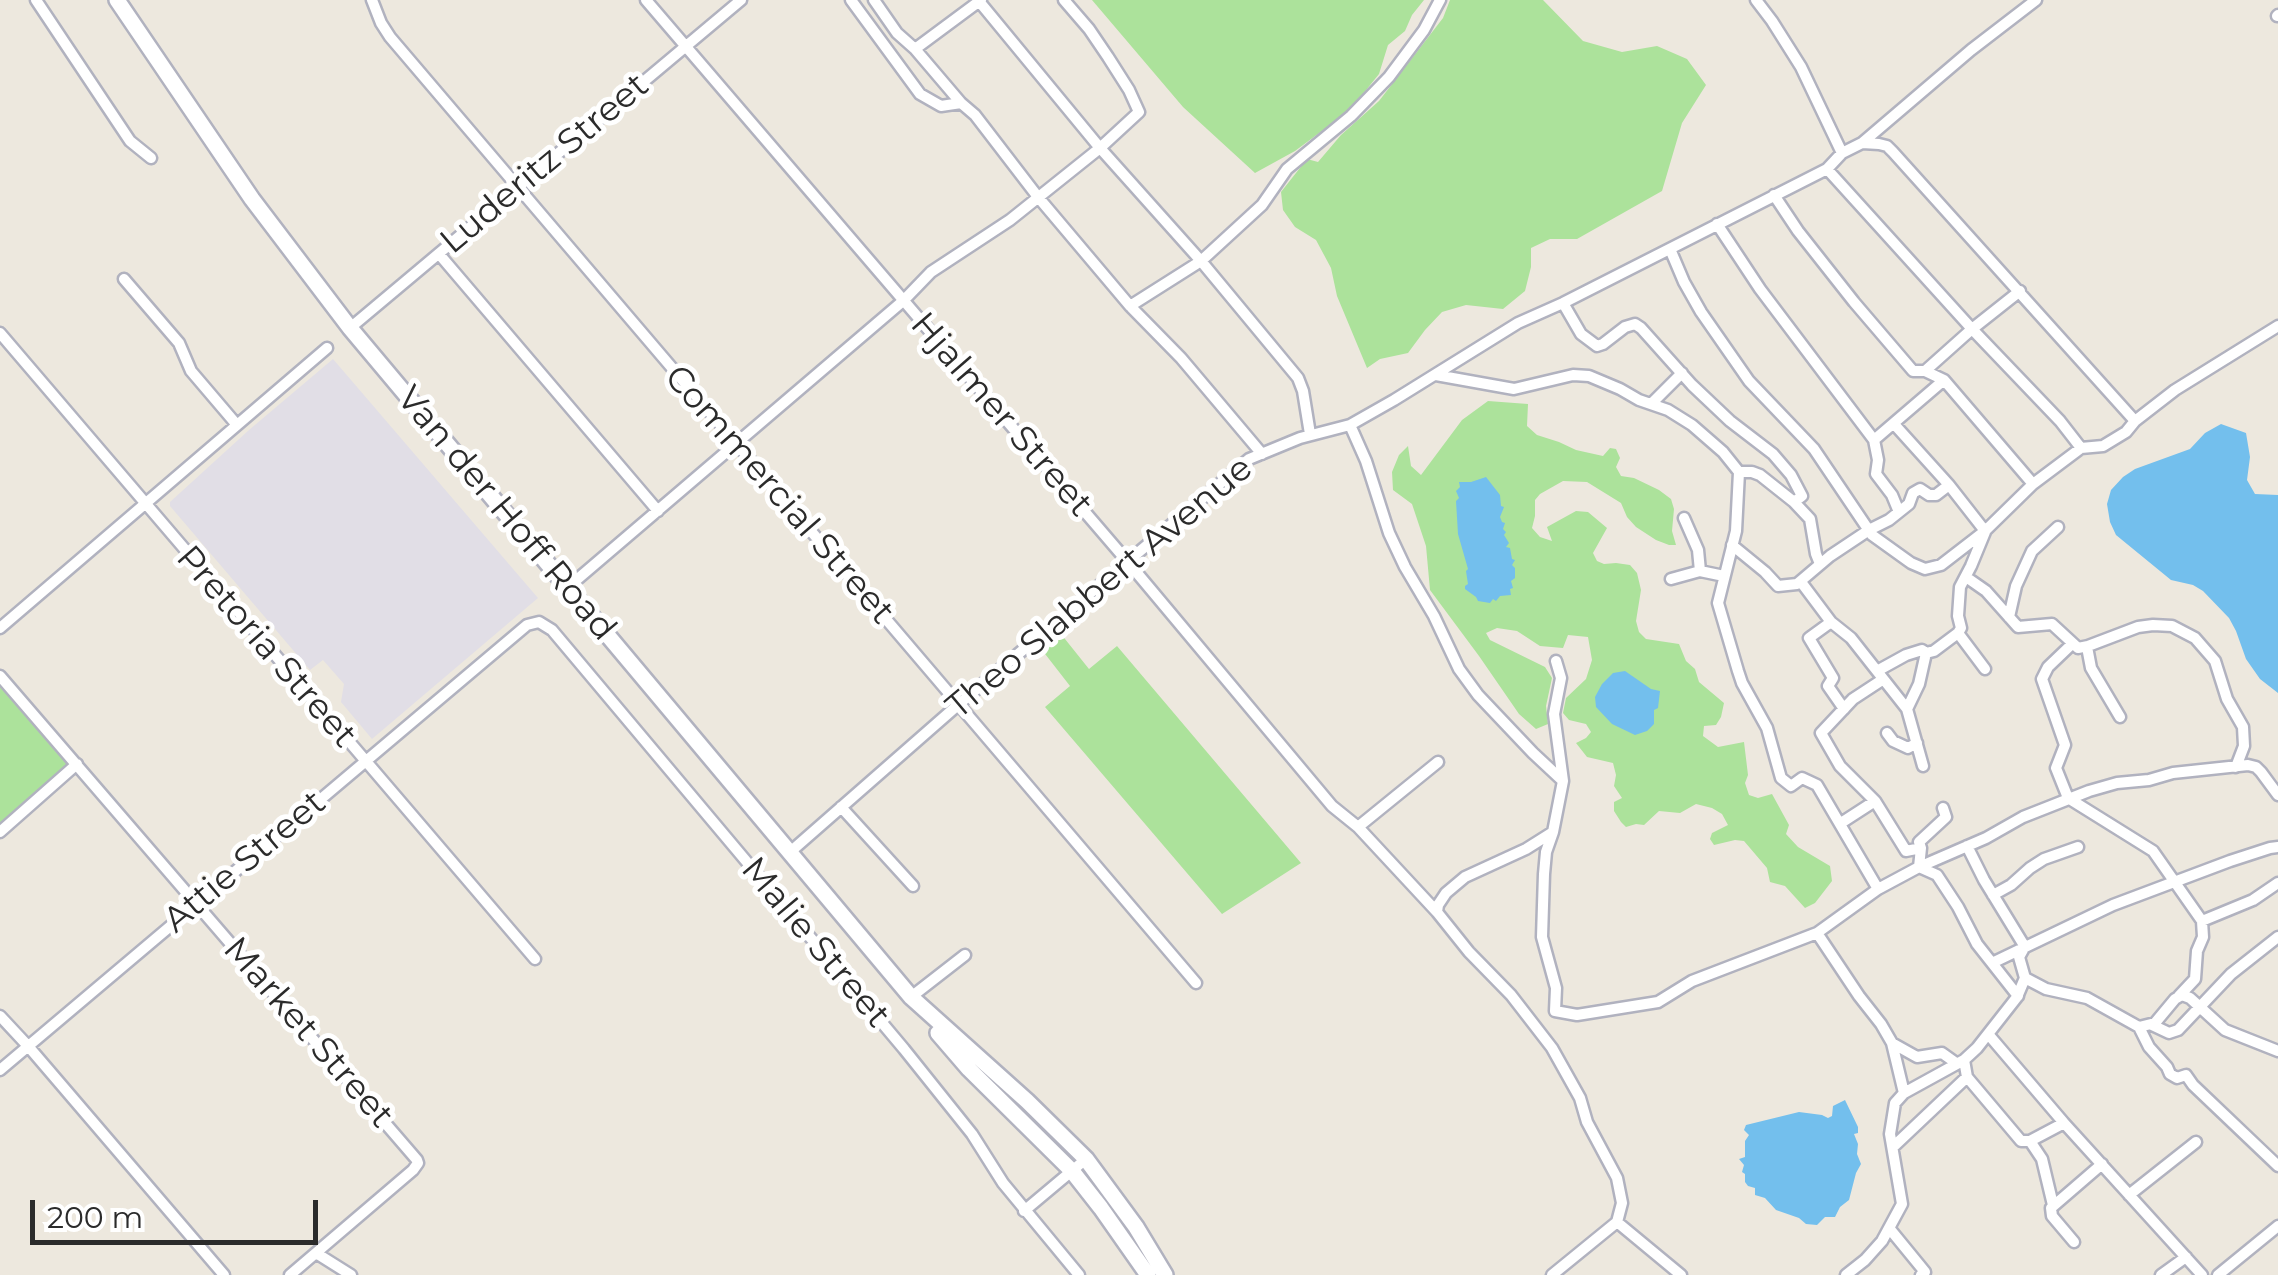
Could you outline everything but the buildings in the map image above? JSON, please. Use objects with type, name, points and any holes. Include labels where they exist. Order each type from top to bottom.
[{"type":"main road","name":"Van der Hoff Road","points":[[117,0],[252,199],[350,328],[916,1002],[931,1025],[969,1069],[1072,1172],[1148,1275]]},
{"type":"main road","name":"Van der Hoff Road","points":[[916,1002],[1086,1159],[1136,1227],[1165,1275]]},
{"type":"street","points":[[36,0],[130,141],[151,158]]},
{"type":"street","name":"Commercial Street","points":[[372,0],[390,37],[1196,983]]},
{"type":"street","name":"Hjalmer Street","points":[[646,0],[1332,806],[1358,827],[1511,995],[1552,1048],[1580,1098],[1587,1122],[1616,1178],[1622,1203],[1617,1222]]},
{"type":"street","name":"Luderitz Street","points":[[350,328],[741,0]]},
{"type":"street","points":[[850,0],[920,94],[941,106],[961,103]]},
{"type":"street","points":[[874,0],[897,33],[975,115],[1130,306],[1201,381],[1262,454]]},
{"type":"street","points":[[568,588],[903,301],[931,272],[994,232],[1139,112],[1098,43],[1064,0]]},
{"type":"street","points":[[1130,306],[1201,261],[1262,205],[1287,170],[1351,116],[1388,77],[1424,30],[1440,0]]},
{"type":"street","points":[[1756,0],[1792,51],[1842,153]]},
{"type":"street","name":"Theo Slabbert Avenue","points":[[789,853],[1249,459],[1310,434],[1350,425],[1518,322],[1563,304],[1826,169],[2036,0]]},
{"type":"street","points":[[915,49],[979,1],[1298,378],[1304,391],[1310,434]]},
{"type":"street","points":[[868,26],[897,33]]},
{"type":"street","points":[[1862,143],[1879,144],[1893,152],[2135,421]]},
{"type":"street","points":[[1826,169],[2081,448]]},
{"type":"street","points":[[1774,196],[1854,302],[1914,370],[1944,380],[2033,484]]},
{"type":"street","points":[[1717,224],[1760,290],[1874,440],[1876,474],[1892,494],[1899,512]]},
{"type":"street","points":[[1670,249],[1701,312],[1749,381],[1814,449],[1872,535],[1911,564],[1925,569],[1941,565],[1985,531],[2033,484],[2081,448],[2103,446],[2126,432],[2175,390],[2278,326]]},
{"type":"street","points":[[438,254],[658,510]]},
{"type":"street","points":[[124,279],[178,343],[191,371],[237,424]]},
{"type":"street","points":[[1925,371],[2020,292]]},
{"type":"street","points":[[1563,304],[1588,342],[1597,346],[1634,324],[1656,342],[1730,421],[1773,454],[1802,496],[1794,502]]},
{"type":"street","name":"Pretoria Street","points":[[0,333],[535,959]]},
{"type":"street","points":[[0,628],[327,348]]},
{"type":"street","points":[[1652,403],[1682,372]]},
{"type":"street","points":[[1435,375],[1514,390],[1587,375],[1668,410],[1701,431],[1740,472],[1760,475],[1794,502],[1812,523],[1820,564]]},
{"type":"street","points":[[1874,440],[1944,380]]},
{"type":"street","points":[[1894,424],[1985,531]]},
{"type":"street","points":[[1350,425],[1404,567],[1460,669],[1478,695],[1563,782]]},
{"type":"street","points":[[1740,472],[1736,530],[1718,603],[1742,684],[1767,728],[1781,778],[1790,786],[1802,778],[1816,785],[1878,890]]},
{"type":"street","points":[[1732,545],[1778,586],[1801,582],[1820,564],[1910,504],[1920,489],[1936,495],[1949,485]]},
{"type":"street","points":[[1684,518],[1698,550],[1700,571]]},
{"type":"street","points":[[2009,618],[2016,586],[2032,552],[2058,528]]},
{"type":"street","points":[[1922,848],[1906,851],[1875,801],[1840,766],[1821,733],[1853,699],[1868,691],[1906,655],[1934,651],[1958,633],[1960,586],[1985,531]]},
{"type":"street","points":[[1671,578],[1700,571],[1724,576]]},
{"type":"street","points":[[1966,577],[1986,591],[2018,628],[2052,624],[2078,648],[2154,625],[2172,626],[2194,638],[2215,662],[2227,699],[2243,728],[2244,746],[2236,766]]},
{"type":"street","points":[[1801,582],[1907,709],[1924,766]]},
{"type":"street","name":"Attie Street","points":[[0,1070],[527,624],[539,622]]},
{"type":"street","name":"Malie Street","points":[[539,622],[552,630],[904,1049],[972,1134],[1002,1184],[1079,1275]]},
{"type":"street","points":[[1831,622],[1809,638],[1833,678],[1828,686],[1844,708]]},
{"type":"street","points":[[1958,633],[1985,669]]},
{"type":"street","points":[[2072,644],[2048,667],[2042,679],[2064,745],[2056,768],[2068,798],[2156,855],[2202,921],[2195,979],[2152,1025]]},
{"type":"street","points":[[2087,647],[2092,668],[2120,717]]},
{"type":"street","points":[[1907,709],[1919,684],[1926,653]]},
{"type":"street","points":[[1556,661],[1561,678],[1554,714],[1563,782],[1546,852],[1542,936],[1556,988],[1555,1010],[1578,1015],[1658,1002],[1692,981],[1817,934],[1878,890],[1919,867],[2068,798],[2117,783],[2236,766],[2256,767],[2278,796]]},
{"type":"street","name":"Market Street","points":[[0,676],[418,1163],[316,1253]]},
{"type":"street","points":[[1888,733],[1893,741],[1908,748],[1917,742]]},
{"type":"street","points":[[1358,827],[1438,762]]},
{"type":"street","points":[[0,832],[78,764]]},
{"type":"street","points":[[1840,824],[1875,801]]},
{"type":"street","points":[[841,806],[912,886]]},
{"type":"street","points":[[1919,867],[1919,842],[1946,816],[1943,808]]},
{"type":"street","points":[[1437,912],[1446,893],[1465,877],[1553,832]]},
{"type":"street","points":[[1967,846],[2025,947]]},
{"type":"street","points":[[1992,963],[2112,905],[2174,880],[2278,847]]},
{"type":"street","points":[[1993,895],[2044,859],[2078,848]]},
{"type":"street","points":[[1919,867],[1937,875],[1977,944],[2018,996]]},
{"type":"street","points":[[2202,921],[2253,900],[2278,883]]},
{"type":"street","points":[[1817,934],[1892,1042],[1904,1093]]},
{"type":"street","points":[[2139,1027],[2152,1025],[2172,1033],[2184,1026],[2241,964],[2278,937]]},
{"type":"street","points":[[1846,1275],[1882,1241],[1902,1200],[1890,1134],[1893,1107],[1904,1093],[1960,1062],[1988,1034],[2018,996],[2025,978],[2020,957],[2025,947]]},
{"type":"street","points":[[916,1002],[965,955]]},
{"type":"street","points":[[2025,978],[2046,988],[2087,998],[2139,1027],[2170,1074],[2176,1078],[2186,1075],[2278,1166]]},
{"type":"street","points":[[2179,996],[2190,998],[2225,1030],[2278,1051]]},
{"type":"street","points":[[0,1016],[224,1275]]},
{"type":"street","points":[[1988,1034],[2202,1275]]},
{"type":"street","points":[[1892,1042],[1917,1057],[1942,1054],[1960,1062],[1966,1076],[2021,1140],[2030,1141],[2064,1123]]},
{"type":"street","points":[[1893,1146],[1966,1076]]},
{"type":"street","points":[[2030,1141],[2042,1159],[2053,1204]]},
{"type":"street","points":[[2129,1195],[2196,1142]]},
{"type":"street","points":[[1024,1211],[1086,1159]]},
{"type":"street","points":[[2074,1242],[2050,1211],[2053,1204],[2102,1164]]},
{"type":"street","points":[[1552,1275],[1617,1222],[1681,1275]]},
{"type":"street","points":[[2218,1275],[2278,1226]]},
{"type":"street","points":[[1889,1228],[1925,1272],[1921,1275]]},
{"type":"street","points":[[290,1275],[316,1253],[351,1275]]},
{"type":"street","points":[[2161,1275],[2186,1256]]},
{"type":"shaded area","points":[[333,359],[538,598],[372,739],[341,702],[344,684],[323,660],[310,670],[170,506],[249,430]]},
{"type":"green space","points":[[1092,0],[1424,0],[1405,31],[1388,45],[1379,74],[1350,110],[1295,151],[1255,173],[1183,107]]},
{"type":"green space","points":[[1450,0],[1543,0],[1583,41],[1622,52],[1657,46],[1687,59],[1706,85],[1682,123],[1662,191],[1577,239],[1550,239],[1531,248],[1525,291],[1503,309],[1466,305],[1442,312],[1408,353],[1380,359],[1367,368],[1337,296],[1331,268],[1316,240],[1295,227],[1283,210],[1281,192],[1307,159],[1318,162],[1379,101],[1443,18]]},
{"type":"green space","points":[[1488,401],[1528,404],[1527,426],[1537,435],[1576,450],[1603,456],[1610,448],[1616,449],[1620,458],[1616,467],[1621,476],[1634,478],[1671,499],[1676,545],[1656,540],[1636,527],[1621,503],[1587,482],[1563,481],[1540,494],[1535,500],[1532,528],[1540,537],[1552,541],[1547,527],[1576,511],[1588,512],[1607,528],[1593,553],[1597,561],[1630,565],[1637,573],[1641,590],[1636,621],[1639,632],[1646,639],[1679,644],[1699,682],[1724,703],[1716,725],[1704,726],[1703,736],[1718,747],[1744,742],[1749,795],[1758,798],[1772,794],[1789,825],[1786,834],[1798,847],[1830,866],[1832,881],[1815,903],[1805,908],[1785,886],[1770,882],[1767,868],[1744,841],[1714,845],[1712,833],[1728,825],[1722,814],[1712,808],[1696,804],[1680,813],[1659,811],[1644,825],[1626,827],[1621,822],[1614,811],[1614,802],[1622,798],[1614,786],[1613,763],[1587,757],[1576,743],[1591,732],[1586,724],[1569,720],[1563,713],[1566,698],[1586,679],[1592,660],[1588,637],[1568,635],[1563,648],[1540,646],[1517,631],[1497,628],[1486,633],[1490,640],[1545,667],[1552,678],[1546,706],[1548,724],[1536,729],[1519,714],[1430,590],[1426,546],[1412,504],[1393,490],[1392,472],[1408,446],[1411,466],[1421,475],[1462,420]]},
{"type":"green space","points":[[1061,634],[1089,669],[1117,646],[1301,863],[1222,914],[1045,707],[1070,686],[1042,650]]},
{"type":"green space","points":[[0,678],[68,760],[66,768],[0,826]]},
{"type":"water","points":[[2221,424],[2246,433],[2250,457],[2247,480],[2255,494],[2278,495],[2278,693],[2260,679],[2246,659],[2229,618],[2203,591],[2171,580],[2116,535],[2110,522],[2107,504],[2111,490],[2123,477],[2190,449],[2205,433]]},
{"type":"water","points":[[1486,477],[1500,495],[1504,507],[1500,517],[1509,543],[1506,547],[1515,560],[1511,595],[1490,603],[1478,601],[1465,589],[1468,569],[1458,534],[1456,501],[1459,482]]},
{"type":"water","points":[[1625,671],[1660,691],[1654,724],[1635,735],[1612,724],[1596,707],[1595,697],[1602,684],[1613,673]]},
{"type":"water","points":[[1845,1100],[1858,1127],[1854,1134],[1861,1164],[1849,1200],[1835,1217],[1825,1217],[1817,1225],[1806,1224],[1755,1195],[1755,1188],[1745,1182],[1744,1165],[1739,1159],[1745,1157],[1749,1135],[1744,1130],[1746,1125],[1799,1112],[1828,1118],[1833,1106]]}]
